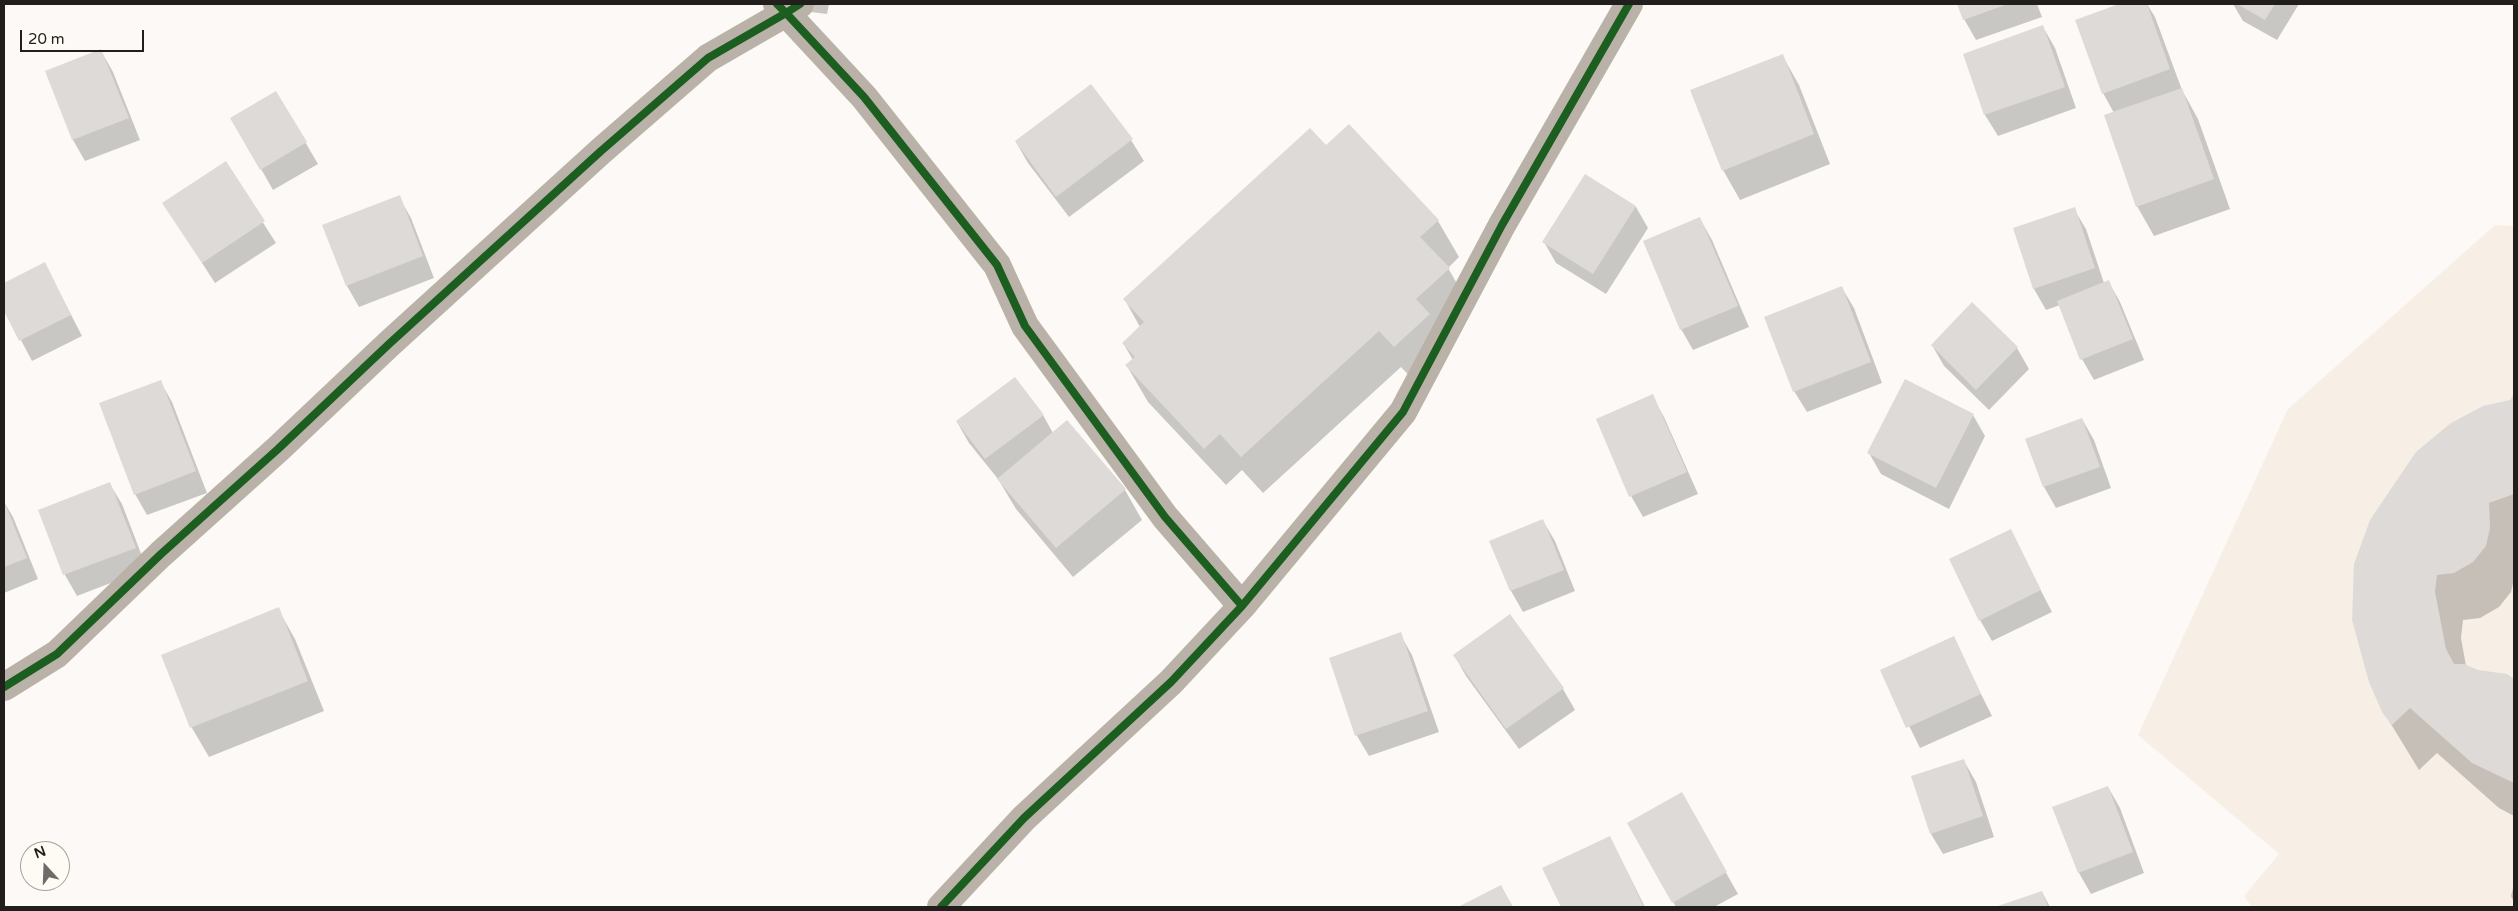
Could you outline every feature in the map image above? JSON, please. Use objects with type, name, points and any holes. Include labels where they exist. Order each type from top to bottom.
[{"type":"street","points":[[941,907],[1024,818],[1171,682],[1242,606],[1403,412],[1502,225],[1629,4]]},
{"type":"street","points":[[4,687],[57,654],[161,554],[278,449],[389,344],[601,151],[701,65],[787,7],[864,97],[997,265],[1025,326],[1165,517],[1242,606]]},
{"type":"shaded area","points":[[2495,225],[2514,226],[2514,907],[2252,907],[2244,896],[2279,854],[2138,735],[2288,409]]},
{"type":"building","points":[[1957,4],[2008,4],[1963,20]]},
{"type":"building","points":[[2119,4],[2147,4],[2170,69],[2102,94],[2075,20]]},
{"type":"building","points":[[2237,4],[2275,4],[2265,20]]},
{"type":"building","points":[[2043,25],[2065,87],[1984,115],[1963,54]]},
{"type":"building","points":[[101,49],[129,118],[72,140],[45,71]]},
{"type":"building","points":[[1783,54],[1814,134],[1722,171],[1690,90]]},
{"type":"building","points":[[1091,84],[1133,139],[1056,197],[1015,141]]},
{"type":"building","points":[[2182,88],[2214,179],[2136,207],[2104,115]]},
{"type":"building","points":[[276,91],[307,142],[260,170],[230,118]]},
{"type":"building","points":[[1349,124],[1439,220],[1420,237],[1450,268],[1416,299],[1430,314],[1394,347],[1379,331],[1241,457],[1220,434],[1204,449],[1125,365],[1135,357],[1122,343],[1144,322],[1123,299],[1310,128],[1326,145]]},
{"type":"building","points":[[226,161],[265,221],[202,263],[162,203]]},
{"type":"building","points":[[1585,174],[1636,206],[1593,274],[1542,242]]},
{"type":"building","points":[[400,195],[423,256],[346,286],[322,225]]},
{"type":"building","points":[[2075,207],[2095,268],[2033,289],[2013,228]]},
{"type":"building","points":[[1700,217],[1738,306],[1680,330],[1643,241]]},
{"type":"building","points":[[45,262],[71,315],[19,341],[4,311],[4,283]]},
{"type":"building","points":[[2109,280],[2133,339],[2080,360],[2057,301]]},
{"type":"building","points":[[1842,286],[1871,362],[1793,392],[1764,317]]},
{"type":"building","points":[[1972,302],[2018,347],[1976,390],[1931,345]]},
{"type":"building","points":[[1015,377],[1044,415],[985,459],[956,421]]},
{"type":"building","points":[[1905,379],[1974,414],[1936,488],[1867,453]]},
{"type":"building","points":[[161,380],[196,471],[134,495],[99,403]]},
{"type":"building","points":[[1653,394],[1687,472],[1629,497],[1596,419]]},
{"type":"building","points":[[2514,394],[2514,494],[2489,503],[2490,528],[2486,546],[2473,562],[2454,573],[2437,575],[2435,592],[2446,649],[2454,664],[2464,664],[2478,670],[2507,674],[2514,679],[2514,783],[2472,763],[2410,708],[2392,725],[2382,712],[2369,682],[2352,620],[2354,564],[2370,520],[2416,452],[2451,423],[2483,406],[2510,400]]},
{"type":"building","points":[[2082,418],[2100,467],[2043,487],[2025,439]]},
{"type":"building","points":[[1067,420],[1126,489],[1056,548],[997,479]]},
{"type":"building","points":[[110,482],[136,548],[63,575],[38,510]]},
{"type":"building","points":[[4,501],[27,558],[4,567]]},
{"type":"building","points":[[1543,519],[1564,570],[1510,591],[1489,541]]},
{"type":"building","points":[[2011,529],[2041,590],[1979,621],[1949,559]]},
{"type":"building","points":[[279,607],[308,681],[190,728],[161,655]]},
{"type":"building","points":[[1510,614],[1564,688],[1506,729],[1453,655]]},
{"type":"building","points":[[1401,632],[1428,711],[1355,736],[1329,658]]},
{"type":"building","points":[[1954,636],[1981,694],[1906,728],[1880,670]]},
{"type":"building","points":[[1964,759],[1983,816],[1930,834],[1911,776]]},
{"type":"building","points":[[2108,786],[2133,852],[2078,873],[2052,807]]},
{"type":"building","points":[[1682,792],[1727,872],[1672,903],[1627,823]]},
{"type":"building","points":[[1610,836],[1644,907],[1561,907],[1542,868]]},
{"type":"building","points":[[1501,885],[1513,907],[1458,907]]},
{"type":"building","points":[[2042,891],[2048,907],[1995,907]]},
{"type":"cycle path","points":[[4,687],[57,654],[161,554],[278,449],[389,344],[601,151],[708,58],[786,13],[777,4]]},
{"type":"cycle path","points":[[800,4],[786,13],[864,97],[997,265],[1025,326],[1165,517],[1242,606],[1171,682],[1024,818],[941,907]]},
{"type":"cycle path","points":[[1242,606],[1403,412],[1502,225],[1629,4]]}]
